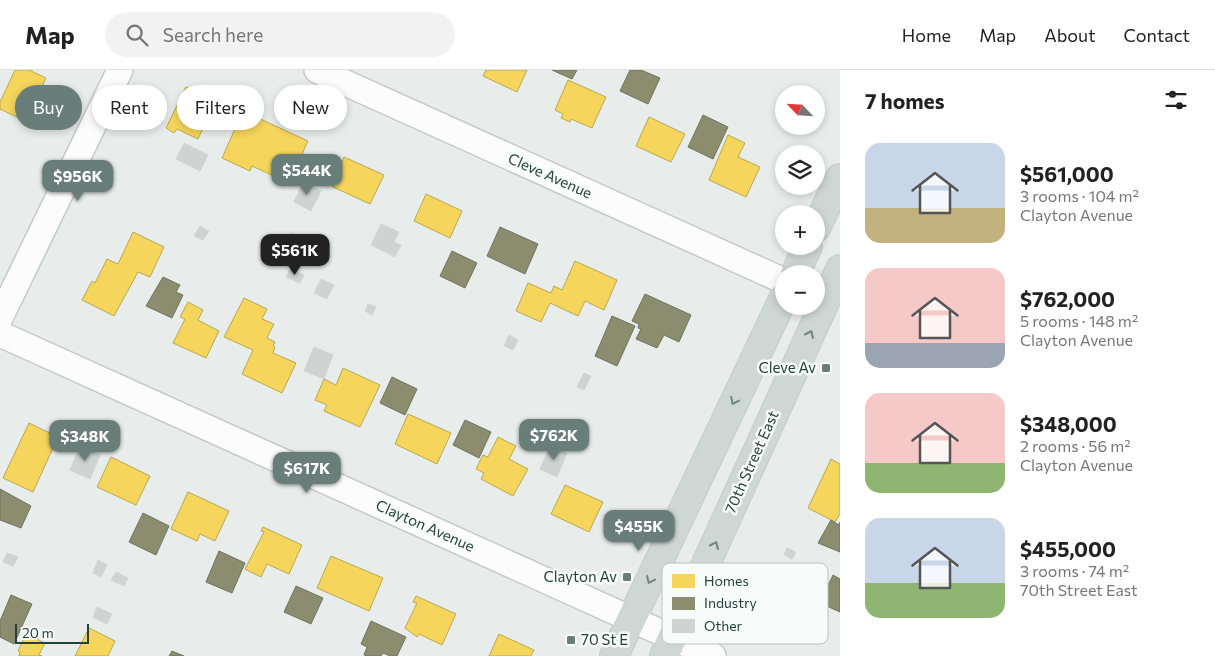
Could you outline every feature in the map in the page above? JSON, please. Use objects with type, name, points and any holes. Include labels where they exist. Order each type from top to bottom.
[{"type":"main road","points":[[825,209],[840,178]]},
{"type":"main road","name":"70th Street East","points":[[709,563],[833,303],[840,269]]},
{"type":"main road","points":[[614,656],[775,315]]},
{"type":"street","points":[[0,318],[120,70]]},
{"type":"street","name":"Cleve Avenue","points":[[316,70],[775,277]]},
{"type":"street","name":"Clayton Avenue","points":[[0,334],[631,619],[662,642]]},
{"type":"street","name":"Clayton Avenue","points":[[669,647],[713,656]]},
{"type":"building: Homes","points":[[15,70],[29,70],[46,78],[43,85],[15,85],[15,116],[0,109],[0,102]]},
{"type":"building: Homes","points":[[486,70],[527,70],[517,92],[483,76]]},
{"type":"building: Homes","points":[[568,80],[606,97],[592,128],[571,119],[570,122],[561,118],[563,114],[555,110]]},
{"type":"building: Homes","points":[[177,105],[177,129],[174,133],[167,129]]},
{"type":"building: Homes","points":[[649,117],[685,134],[671,162],[636,146]]},
{"type":"building: Homes","points":[[264,121],[274,125],[274,130],[284,130],[308,141],[289,183],[252,166],[250,171],[222,158],[235,130],[264,130]]},
{"type":"building: Homes","points":[[179,130],[202,130],[198,139]]},
{"type":"building: Homes","points":[[728,135],[745,143],[738,157],[760,167],[746,197],[709,180]]},
{"type":"building: Homes","points":[[344,157],[384,175],[370,204],[333,187]]},
{"type":"building: Homes","points":[[426,194],[462,211],[450,238],[414,221]]},
{"type":"building: Homes","points":[[133,232],[164,247],[150,277],[138,272],[114,316],[82,300],[92,281],[95,283],[107,259],[118,264]]},
{"type":"building: Homes","points":[[575,261],[617,280],[604,310],[585,301],[578,316],[550,303],[541,322],[516,311],[528,283],[551,293],[554,286],[562,290]]},
{"type":"building: Homes","points":[[244,298],[267,309],[262,319],[274,324],[267,338],[275,342],[273,353],[296,363],[282,393],[242,374],[253,350],[224,337]]},
{"type":"building: Homes","points":[[188,302],[203,310],[198,320],[219,331],[206,358],[173,343],[185,319],[180,317]]},
{"type":"building: Homes","points":[[343,368],[380,385],[360,427],[324,411],[327,405],[315,400],[324,379],[336,385]]},
{"type":"building: Homes","points":[[408,414],[451,433],[437,464],[395,444]]},
{"type":"building: Homes","points":[[29,423],[58,437],[33,492],[3,478]]},
{"type":"building: Homes","points":[[498,437],[516,446],[509,459],[528,469],[513,496],[481,479],[484,473],[476,469],[483,455],[488,457]]},
{"type":"building: Homes","points":[[111,457],[150,476],[136,505],[97,487]]},
{"type":"building: Homes","points":[[831,459],[840,464],[840,514],[835,522],[808,508]]},
{"type":"building: Homes","points":[[565,485],[603,502],[589,532],[551,514]]},
{"type":"building: Homes","points":[[188,492],[229,511],[215,541],[200,534],[197,541],[171,529]]},
{"type":"building: Homes","points":[[263,527],[302,545],[289,574],[267,564],[261,577],[245,569],[264,532],[261,531]]},
{"type":"building: Homes","points":[[331,556],[383,578],[369,611],[317,588]]},
{"type":"building: Homes","points":[[416,596],[456,614],[442,645],[419,634],[417,637],[405,628],[417,603],[413,602]]},
{"type":"building: Homes","points":[[89,628],[115,641],[108,656],[75,656]]},
{"type":"building: Homes","points":[[26,634],[45,643],[39,655],[42,656],[19,656],[20,653],[18,651]]},
{"type":"building: Homes","points":[[499,634],[534,650],[531,656],[489,656]]},
{"type":"building: Industry","points":[[552,70],[577,70],[572,79]]},
{"type":"building: Industry","points":[[630,70],[641,70],[660,78],[648,104],[620,91]]},
{"type":"building: Industry","points":[[703,115],[728,127],[713,159],[688,147]]},
{"type":"building: Industry","points":[[500,227],[538,244],[525,274],[487,256]]},
{"type":"building: Industry","points":[[452,251],[477,263],[465,288],[440,276]]},
{"type":"building: Industry","points":[[163,277],[180,285],[176,292],[183,295],[172,318],[146,306]]},
{"type":"building: Industry","points":[[645,294],[691,315],[679,342],[664,335],[657,348],[636,339],[641,329],[638,328],[639,324],[632,321]]},
{"type":"building: Industry","points":[[612,316],[635,326],[617,366],[595,356]]},
{"type":"building: Industry","points":[[392,377],[417,389],[405,415],[380,403]]},
{"type":"building: Industry","points":[[465,420],[491,432],[479,458],[453,445]]},
{"type":"building: Industry","points":[[0,489],[31,506],[21,528],[0,520]]},
{"type":"building: Industry","points":[[143,513],[169,526],[156,555],[129,542]]},
{"type":"building: Industry","points":[[831,520],[839,525],[840,522],[840,552],[818,543]]},
{"type":"building: Industry","points":[[219,551],[245,563],[232,593],[206,582]]},
{"type":"building: Industry","points":[[833,575],[840,579],[840,612],[828,607],[828,586]]},
{"type":"building: Industry","points":[[296,586],[323,598],[311,624],[284,612]]},
{"type":"building: Industry","points":[[11,595],[32,604],[14,644],[0,637],[0,621]]},
{"type":"building: Industry","points":[[371,621],[406,637],[397,656],[383,653],[381,656],[364,655],[367,647],[361,644]]},
{"type":"building: Industry","points":[[172,651],[184,656],[169,656]]},
{"type":"building: Other","points":[[184,143],[208,155],[200,171],[176,159]]},
{"type":"building: Other","points":[[303,182],[321,191],[311,211],[294,202]]},
{"type":"building: Other","points":[[381,224],[399,232],[394,242],[401,245],[395,257],[371,245]]},
{"type":"building: Other","points":[[200,226],[209,231],[203,240],[194,236]]},
{"type":"building: Other","points":[[291,233],[302,238],[298,246],[295,245],[288,258],[277,253],[283,241],[286,243]]},
{"type":"building: Other","points":[[290,269],[304,275],[300,283],[286,277]]},
{"type":"building: Other","points":[[321,279],[334,285],[327,299],[314,293]]},
{"type":"building: Other","points":[[368,304],[376,307],[372,315],[365,311]]},
{"type":"building: Other","points":[[509,335],[518,340],[513,350],[504,346]]},
{"type":"building: Other","points":[[314,347],[333,355],[324,379],[304,371]]},
{"type":"building: Other","points":[[584,373],[591,376],[584,390],[577,387]]},
{"type":"building: Other","points":[[80,446],[100,455],[90,479],[70,470]]},
{"type":"building: Other","points":[[550,446],[567,453],[557,477],[540,469]]},
{"type":"building: Other","points":[[787,548],[796,552],[792,559],[784,555]]},
{"type":"building: Other","points":[[7,553],[18,557],[13,566],[3,562]]},
{"type":"building: Other","points":[[98,560],[107,565],[101,577],[93,573]]},
{"type":"building: Other","points":[[116,572],[128,578],[124,586],[111,580]]},
{"type":"building: Other","points":[[97,607],[112,614],[107,624],[93,617]]},
{"type":"place","name":"Cleve Av","points":[[826,368]]},
{"type":"place","name":"Clayton Av","points":[[627,577]]},
{"type":"place","name":"70 St E","points":[[571,640]]}]
